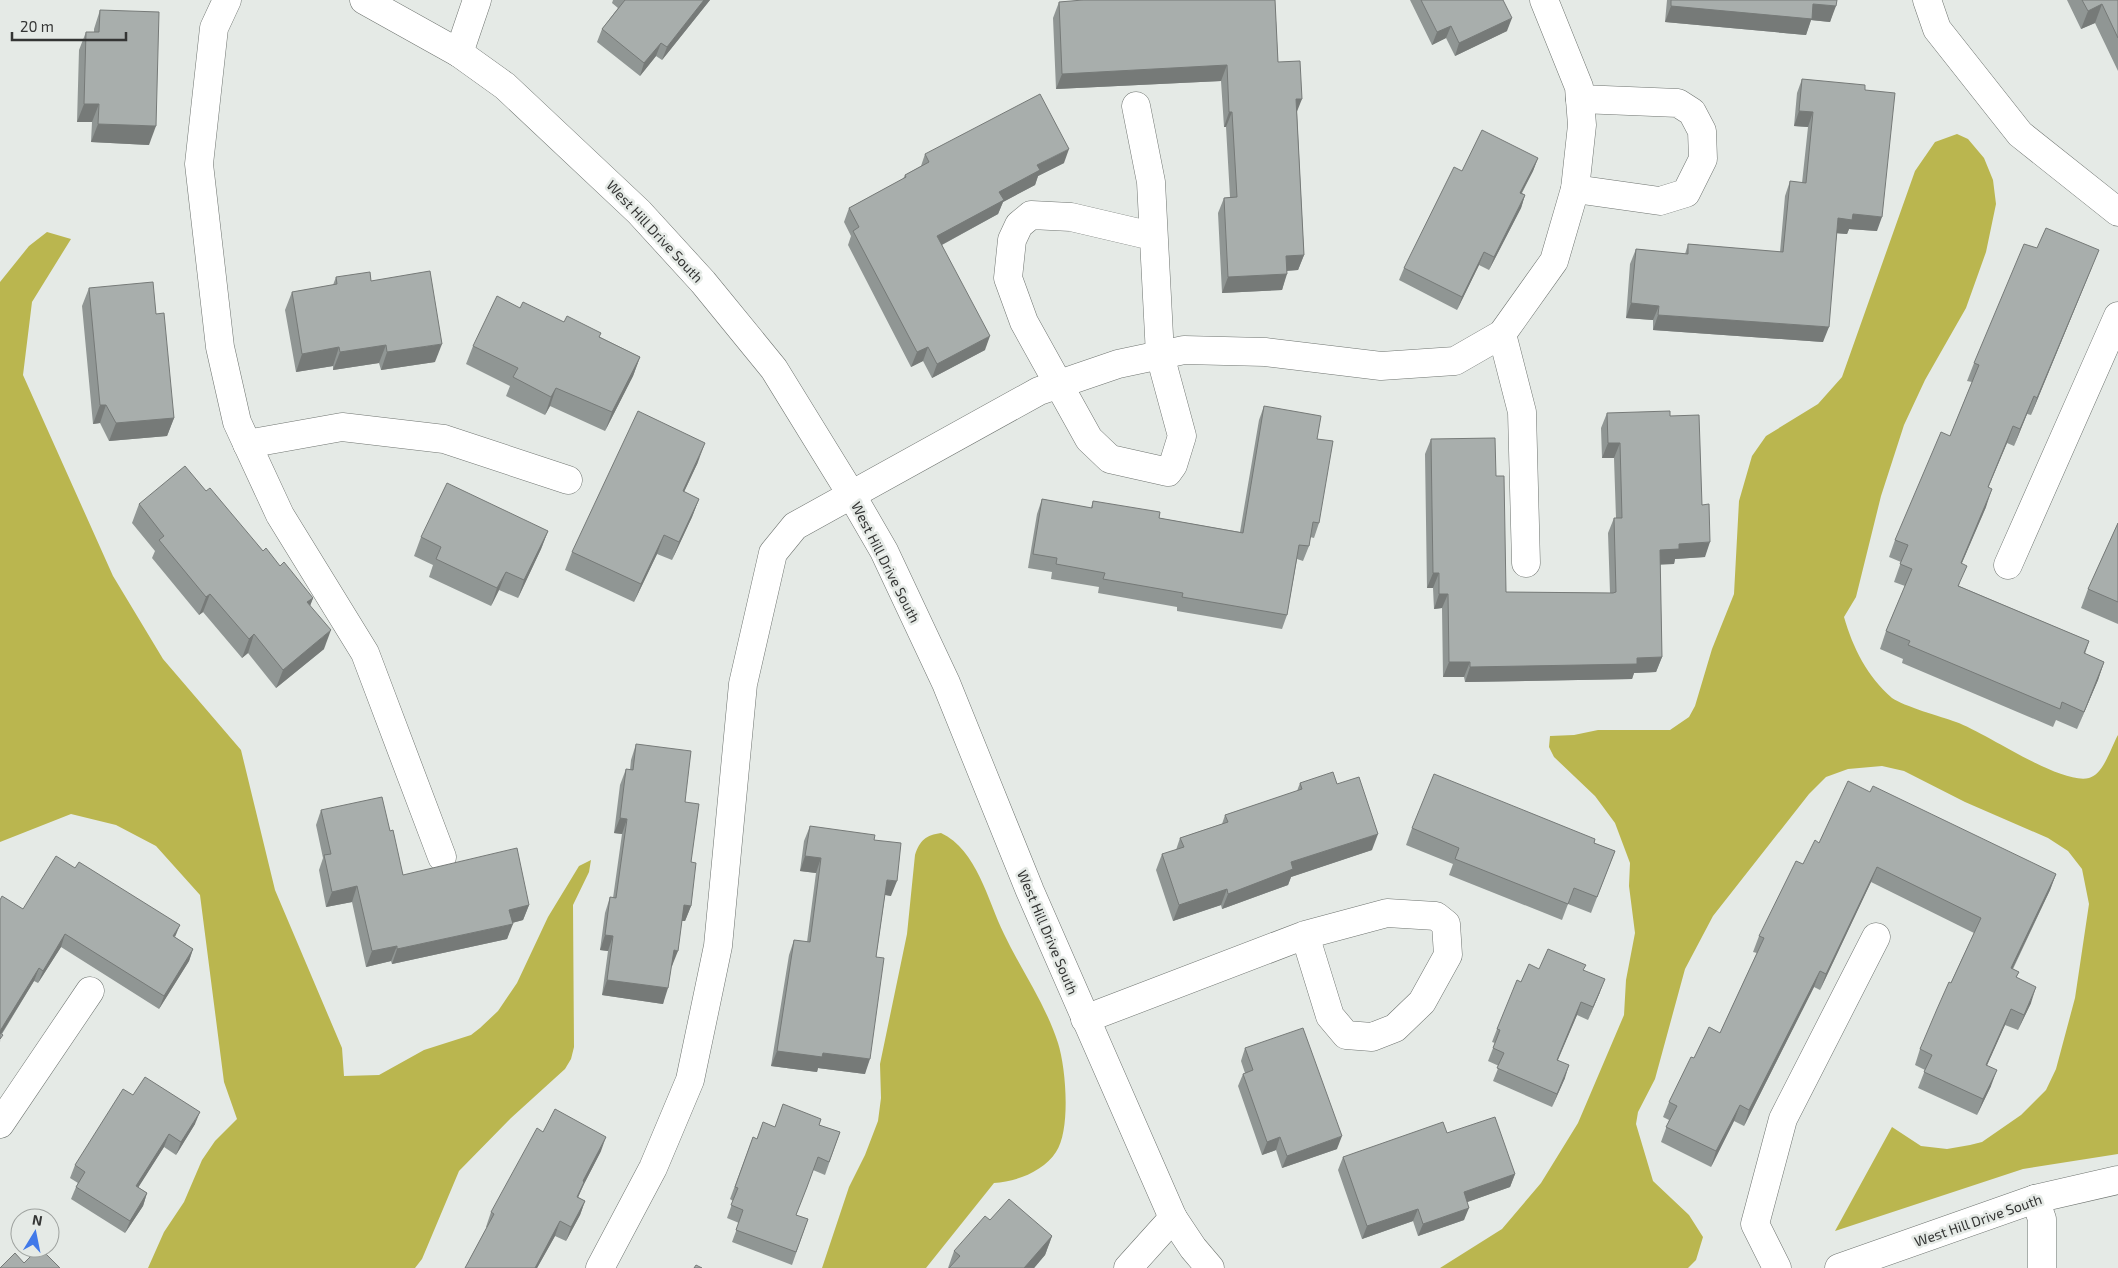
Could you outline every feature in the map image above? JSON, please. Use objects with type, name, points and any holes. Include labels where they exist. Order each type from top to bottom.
[{"type":"street","points":[[227,0],[214,28],[199,164],[220,347],[237,422],[280,515],[365,653],[442,857]]},
{"type":"street","name":"West Hill Drive South","points":[[364,0],[459,53],[504,86],[586,160],[639,212],[702,282],[774,370],[884,551],[946,684],[1085,1019],[1174,1218],[1193,1248],[1210,1268]]},
{"type":"street","points":[[459,53],[477,0]]},
{"type":"street","points":[[600,1268],[653,1168],[690,1080],[718,946],[743,684],[773,553],[795,526],[1039,391],[1118,364],[1184,350],[1265,352],[1380,366],[1455,361],[1502,334],[1554,261],[1575,189],[1582,125],[1579,87],[1544,0]]},
{"type":"street","points":[[1927,0],[1937,29],[2020,134],[2118,212]]},
{"type":"street","points":[[1575,189],[1660,201],[1686,193],[1703,159],[1702,131],[1692,112],[1678,104],[1580,99]]},
{"type":"street","points":[[1136,106],[1151,182],[1152,236],[1160,355],[1182,436],[1173,466],[1168,472],[1110,459],[1089,439],[1024,322],[1008,278],[1012,240],[1019,225],[1031,215],[1071,217],[1152,236]]},
{"type":"street","points":[[2008,565],[2118,316]]},
{"type":"street","points":[[1502,334],[1522,412],[1526,563]]},
{"type":"street","points":[[247,444],[342,427],[444,438],[568,480]]},
{"type":"street","points":[[1085,1019],[1305,935],[1387,913],[1436,916],[1446,924],[1448,955],[1422,1002],[1395,1028],[1372,1037],[1346,1035],[1330,1016],[1305,935]]},
{"type":"street","points":[[1777,1268],[1755,1224],[1783,1119],[1876,937]]},
{"type":"street","points":[[0,1124],[90,991]]},
{"type":"street","name":"West Hill Drive South","points":[[1839,1268],[2035,1200],[2118,1180]]},
{"type":"street","points":[[2035,1200],[2042,1219],[2042,1268]]},
{"type":"street","points":[[1128,1268],[1174,1218]]},
{"type":"shaded area","points":[[1957,134],[1968,139],[1984,158],[1993,180],[1996,204],[1986,252],[1966,308],[1925,380],[1904,425],[1881,496],[1856,597],[1844,617],[1862,661],[1875,680],[1892,698],[1913,708],[1956,722],[2060,774],[2076,778],[2089,778],[2094,775],[2103,766],[2118,735],[2118,1154],[2023,1169],[1835,1231],[1892,1127],[1921,1146],[1947,1149],[1970,1145],[1982,1142],[2021,1115],[2046,1090],[2056,1069],[2075,998],[2089,904],[2082,869],[2068,851],[2048,838],[1965,802],[1904,771],[1882,766],[1848,769],[1826,777],[1809,794],[1713,916],[1685,969],[1655,1079],[1638,1112],[1636,1124],[1653,1181],[1689,1215],[1703,1237],[1696,1260],[1688,1268],[1440,1268],[1502,1229],[1541,1183],[1578,1123],[1624,1015],[1626,980],[1635,933],[1629,886],[1630,863],[1615,823],[1595,796],[1554,757],[1549,747],[1550,736],[1574,735],[1598,730],[1670,730],[1689,717],[1695,706],[1712,649],[1734,594],[1739,501],[1752,456],[1766,436],[1818,404],[1842,377],[1915,171],[1935,142]]},
{"type":"shaded area","points":[[47,232],[71,239],[32,302],[23,375],[113,576],[163,659],[241,750],[275,890],[342,1048],[344,1076],[379,1075],[424,1050],[471,1035],[480,1028],[498,1011],[517,983],[548,917],[579,866],[591,860],[589,872],[573,905],[574,1047],[571,1059],[565,1069],[511,1118],[459,1171],[422,1259],[415,1268],[148,1268],[164,1232],[184,1202],[202,1160],[215,1141],[237,1119],[224,1082],[200,895],[156,846],[116,825],[71,814],[0,842],[0,282],[29,246]]},
{"type":"shaded area","points":[[941,833],[964,851],[973,864],[1004,934],[1053,1029],[1061,1054],[1065,1083],[1064,1129],[1061,1142],[1051,1159],[1037,1170],[1020,1178],[994,1183],[926,1268],[822,1268],[849,1187],[865,1155],[878,1121],[881,1098],[880,1064],[907,934],[915,855],[924,839]]},
{"type":"building","points":[[625,0],[704,0],[667,47],[661,43],[644,63],[602,29]]},
{"type":"building","points":[[1083,0],[1275,0],[1278,62],[1300,61],[1302,99],[1296,99],[1304,255],[1286,256],[1287,274],[1228,277],[1224,198],[1237,197],[1232,112],[1229,112],[1227,65],[1062,74],[1059,2]]},
{"type":"building","points":[[1421,0],[1503,0],[1512,18],[1459,43],[1451,26],[1437,32]]},
{"type":"building","points":[[1671,0],[1837,0],[1836,6],[1813,4],[1812,19],[1671,6]]},
{"type":"building","points":[[2082,0],[2118,0],[2118,38],[2102,4],[2088,11]]},
{"type":"building","points":[[100,10],[159,12],[156,126],[98,124],[99,104],[84,104],[86,32],[99,32]]},
{"type":"building","points":[[1802,79],[1865,85],[1865,90],[1895,93],[1882,217],[1853,214],[1852,220],[1838,218],[1829,327],[1658,315],[1659,306],[1631,303],[1636,249],[1688,254],[1688,244],[1783,252],[1790,181],[1806,183],[1813,112],[1799,111]]},
{"type":"building","points":[[1040,94],[1069,149],[1037,165],[1040,170],[999,192],[1004,200],[937,236],[990,336],[937,364],[928,347],[917,352],[853,231],[859,227],[849,208],[906,177],[905,175],[929,162],[925,154]]},
{"type":"building","points":[[1482,130],[1538,158],[1520,193],[1525,195],[1494,257],[1484,252],[1462,297],[1404,268],[1454,167],[1462,171]]},
{"type":"building","points":[[2046,228],[2099,250],[2037,398],[2034,396],[2020,429],[2013,426],[1988,487],[1992,489],[1961,563],[1967,566],[1958,586],[2089,641],[2084,653],[2104,662],[2084,712],[2062,702],[2060,709],[1908,645],[1910,641],[1886,631],[1912,569],[1900,564],[1908,545],[1895,540],[1941,432],[1950,436],[1979,365],[1974,363],[2024,244],[2037,248]]},
{"type":"building","points":[[430,271],[442,344],[387,352],[386,345],[340,352],[339,347],[302,354],[292,292],[337,284],[336,277],[370,272],[371,281]]},
{"type":"building","points":[[153,282],[156,314],[164,313],[174,418],[116,423],[106,405],[100,405],[89,288]]},
{"type":"building","points":[[497,296],[520,308],[523,302],[564,322],[567,316],[601,333],[599,337],[640,357],[612,412],[556,388],[551,397],[513,377],[518,368],[473,346]]},
{"type":"building","points":[[1264,406],[1321,416],[1317,439],[1333,441],[1319,523],[1313,522],[1309,546],[1299,545],[1287,615],[1182,597],[1183,593],[1103,579],[1105,573],[1056,564],[1057,558],[1033,554],[1042,499],[1092,508],[1093,501],[1160,512],[1159,518],[1243,533]]},
{"type":"building","points":[[638,411],[705,443],[683,491],[699,499],[679,542],[664,535],[641,584],[572,552]]},
{"type":"building","points":[[1670,411],[1670,416],[1699,415],[1702,505],[1709,504],[1710,542],[1679,544],[1679,549],[1660,550],[1662,657],[1637,658],[1637,664],[1470,667],[1470,662],[1449,662],[1448,594],[1439,594],[1439,573],[1433,573],[1431,439],[1495,438],[1496,476],[1504,476],[1506,592],[1613,593],[1616,592],[1614,518],[1622,518],[1620,443],[1608,443],[1607,413]]},
{"type":"building","points":[[185,466],[206,491],[210,488],[263,551],[266,548],[280,566],[284,562],[313,598],[307,602],[331,630],[283,670],[254,634],[249,639],[210,594],[206,597],[159,540],[164,536],[139,504]]},
{"type":"building","points":[[447,483],[548,531],[524,580],[506,572],[497,588],[436,559],[441,547],[421,537]]},
{"type":"building","points":[[2118,523],[2118,602],[2088,589]]},
{"type":"building","points":[[636,744],[691,751],[685,802],[699,804],[691,862],[696,863],[691,906],[684,905],[678,951],[674,950],[668,988],[607,980],[613,936],[605,935],[610,897],[616,898],[627,819],[620,818],[626,769],[633,770]]},
{"type":"building","points":[[1333,772],[1337,784],[1359,777],[1378,834],[1291,862],[1293,869],[1228,894],[1227,889],[1179,905],[1162,854],[1184,847],[1180,838],[1228,822],[1225,815],[1302,789],[1300,783]]},
{"type":"building","points":[[1434,774],[1595,839],[1594,843],[1615,851],[1597,897],[1574,888],[1568,904],[1455,859],[1459,848],[1412,828]]},
{"type":"building","points":[[1848,781],[1870,792],[1873,786],[2056,874],[2011,968],[2019,972],[2016,977],[2036,987],[2024,1015],[2011,1009],[1986,1065],[1997,1070],[1983,1099],[1924,1072],[1932,1055],[1920,1049],[1949,982],[1951,983],[1981,918],[1877,867],[1826,974],[1820,971],[1749,1110],[1740,1105],[1716,1151],[1666,1127],[1677,1106],[1669,1102],[1691,1057],[1694,1058],[1709,1027],[1720,1033],[1764,938],[1759,936],[1796,861],[1803,864],[1815,840],[1819,843]]},
{"type":"building","points":[[382,797],[390,831],[393,830],[403,875],[517,848],[529,905],[509,910],[513,924],[397,949],[397,946],[372,951],[357,886],[332,892],[324,855],[331,854],[321,810]]},
{"type":"building","points":[[810,826],[875,835],[874,840],[901,843],[897,881],[887,880],[876,957],[884,958],[870,1059],[823,1053],[822,1057],[777,1051],[794,940],[810,942],[821,858],[805,856]]},
{"type":"building","points":[[56,856],[75,868],[79,862],[180,925],[173,936],[193,949],[164,996],[65,934],[43,971],[39,968],[0,1031],[0,900],[2,896],[23,909]]},
{"type":"building","points":[[1548,949],[1586,965],[1583,970],[1605,979],[1593,1007],[1581,1002],[1557,1060],[1569,1065],[1557,1094],[1497,1068],[1504,1053],[1493,1048],[1500,1030],[1497,1029],[1517,980],[1521,982],[1529,964],[1539,969]]},
{"type":"building","points":[[1303,1028],[1342,1136],[1287,1156],[1280,1137],[1267,1142],[1243,1074],[1253,1070],[1245,1048]]},
{"type":"building","points":[[145,1077],[200,1112],[181,1142],[169,1134],[136,1186],[147,1193],[130,1221],[76,1187],[85,1172],[75,1165],[123,1089],[133,1095]]},
{"type":"building","points":[[783,1104],[821,1119],[819,1125],[840,1132],[829,1162],[818,1157],[796,1215],[808,1219],[796,1252],[736,1230],[743,1210],[731,1205],[738,1188],[735,1187],[753,1137],[757,1139],[763,1122],[775,1127]]},
{"type":"building","points":[[555,1109],[606,1137],[583,1181],[577,1197],[585,1201],[571,1227],[560,1221],[535,1268],[465,1268],[494,1214],[491,1212],[537,1128],[543,1132]]},
{"type":"building","points":[[1495,1117],[1515,1174],[1464,1192],[1469,1208],[1423,1224],[1418,1209],[1367,1226],[1343,1157],[1443,1122],[1447,1133]]},
{"type":"building","points":[[1009,1199],[1052,1236],[1024,1268],[949,1268],[960,1256],[954,1251],[985,1216],[990,1220]]},
{"type":"building","points":[[10,1258],[20,1258],[24,1263],[29,1258],[50,1258],[60,1268],[0,1268]]}]
